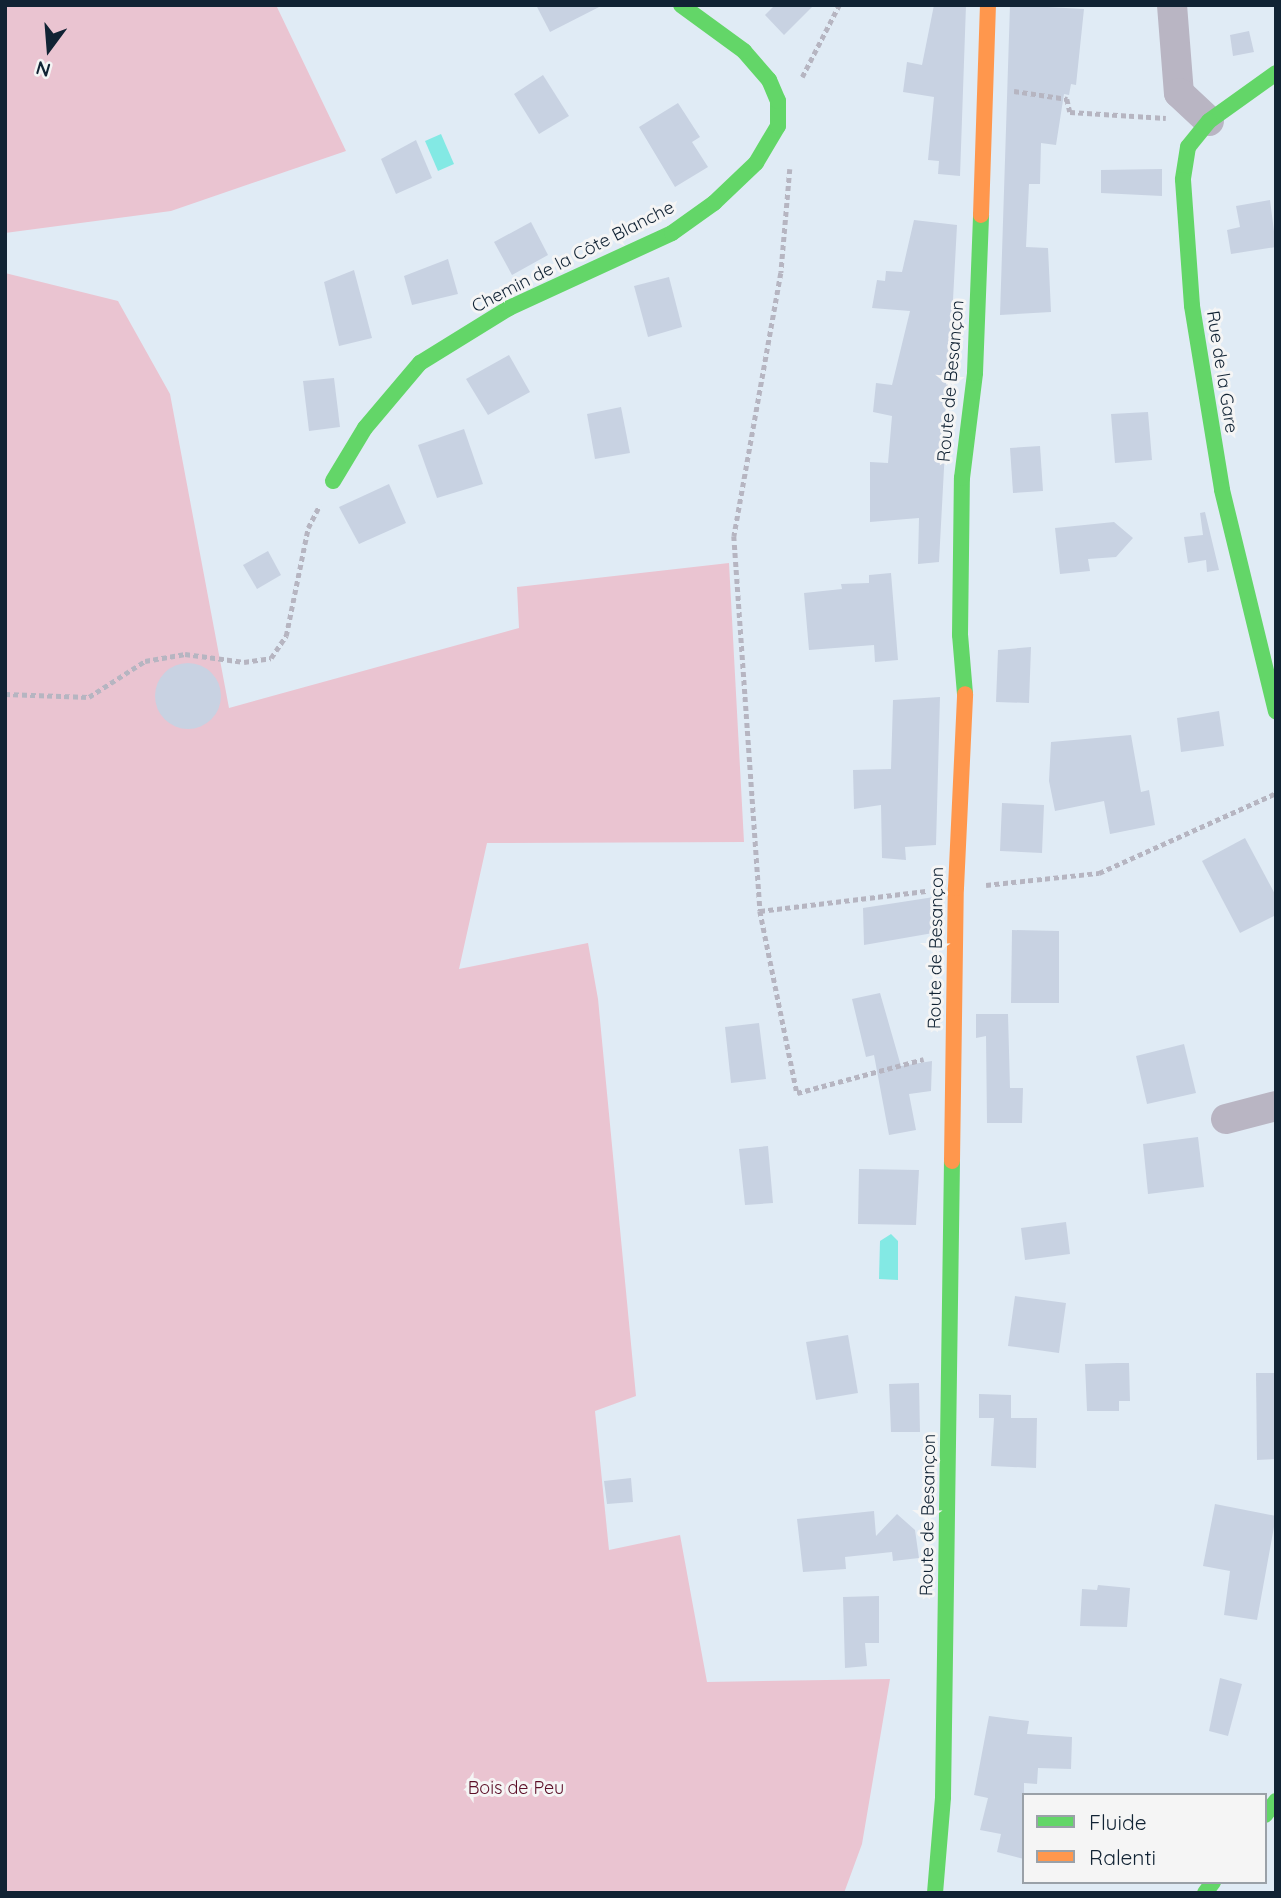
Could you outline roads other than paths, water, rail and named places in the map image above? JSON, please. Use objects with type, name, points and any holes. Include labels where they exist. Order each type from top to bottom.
[{"type":"street","name":"Chemin de la Côte Blanche","points":[[333,481],[365,428],[420,363],[509,308],[672,233],[714,203],[756,163],[778,126],[778,101],[769,80],[744,51],[681,5]]},
{"type":"street","name":"Route de Besançon","points":[[935,1893],[943,1797],[956,888],[965,695],[960,635],[962,478],[975,373],[988,5]]},
{"type":"street","points":[[1172,5],[1179,93],[1209,121]]},
{"type":"street","name":"Rue de la Gare","points":[[1276,73],[1209,121],[1188,148],[1183,180],[1192,306],[1222,490],[1276,711]]},
{"type":"street","points":[[1226,1119],[1276,1106]]},
{"type":"park label","name":"Bois de Peu","points":[[516,1788]]}]
